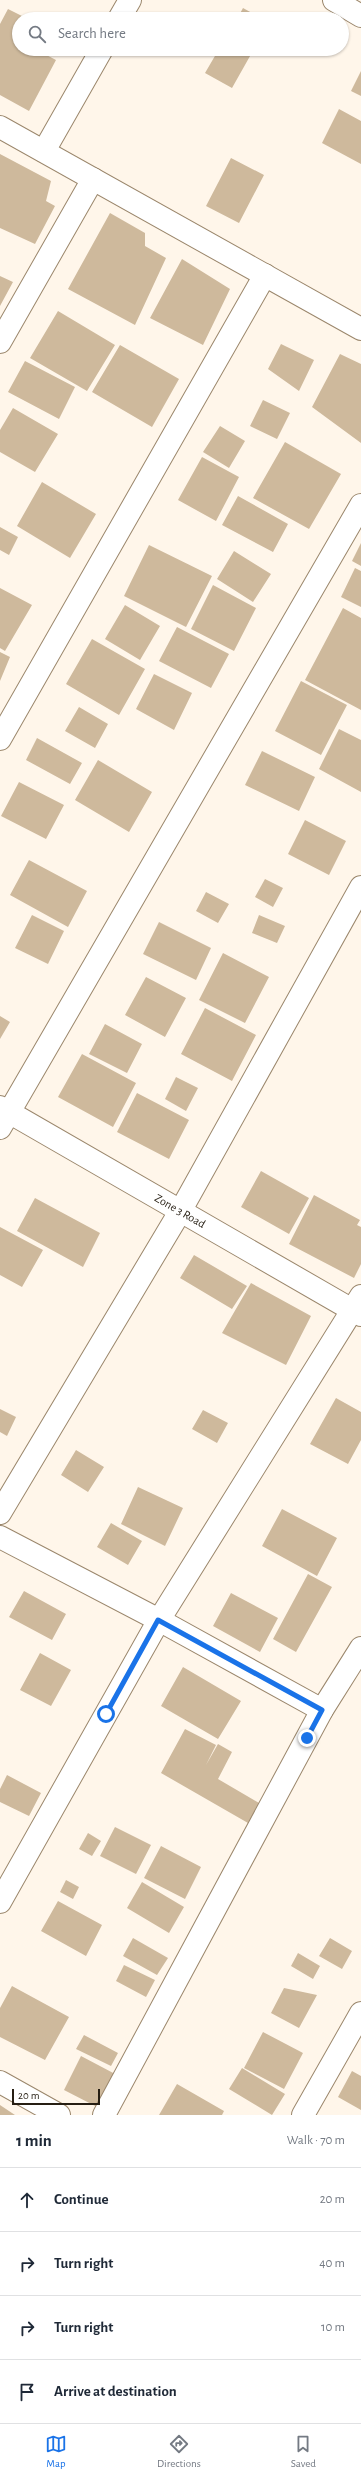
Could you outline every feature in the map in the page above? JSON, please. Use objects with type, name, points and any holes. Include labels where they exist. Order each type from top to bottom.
[{"type":"street","points":[[123,12],[130,0]]},
{"type":"street","points":[[334,0],[361,16]]},
{"type":"street","points":[[44,151],[98,56]]},
{"type":"street","points":[[0,127],[361,329]]},
{"type":"street","points":[[0,342],[93,179]]},
{"type":"street","points":[[0,739],[265,275]]},
{"type":"street","points":[[3,1116],[361,505]]},
{"type":"street","points":[[0,1513],[181,1210],[361,888]]},
{"type":"street","name":"Zone 3 Road","points":[[3,1116],[181,1210],[358,1307]]},
{"type":"street","points":[[0,1902],[158,1620],[358,1307]]},
{"type":"street","points":[[0,1537],[158,1620],[322,1710]]},
{"type":"street","points":[[104,2115],[322,1710],[361,1648]]},
{"type":"street","points":[[303,2115],[361,2013]]},
{"type":"street","points":[[0,2082],[59,2115]]},
{"type":"building","points":[[243,8],[250,12],[241,12]]},
{"type":"building","points":[[8,9],[14,12],[12,12],[12,56],[48,56],[56,60],[29,111],[0,95],[0,24]]},
{"type":"building","points":[[215,56],[250,56],[232,88],[205,73]]},
{"type":"building","points":[[361,71],[361,96],[351,91]]},
{"type":"building","points":[[339,109],[361,121],[361,164],[322,143]]},
{"type":"building","points":[[0,154],[51,181],[46,201],[55,206],[35,244],[0,228]]},
{"type":"building","points":[[231,158],[264,175],[239,223],[206,206]]},
{"type":"building","points":[[110,213],[145,233],[145,246],[166,258],[135,325],[68,289]]},
{"type":"building","points":[[182,259],[230,289],[203,345],[150,318]]},
{"type":"building","points":[[0,276],[13,282],[0,306]]},
{"type":"building","points":[[58,311],[115,345],[87,391],[30,358]]},
{"type":"building","points":[[281,344],[314,360],[299,391],[268,369]]},
{"type":"building","points":[[120,345],[179,379],[152,427],[92,392]]},
{"type":"building","points":[[340,354],[361,364],[361,443],[312,407]]},
{"type":"building","points":[[25,361],[75,387],[59,419],[8,392]]},
{"type":"building","points":[[263,400],[290,413],[277,439],[250,426]]},
{"type":"building","points":[[13,408],[58,434],[35,472],[0,452],[0,430]]},
{"type":"building","points":[[220,426],[245,441],[229,468],[203,452]]},
{"type":"building","points":[[285,442],[341,474],[309,529],[253,498]]},
{"type":"building","points":[[202,457],[239,477],[216,521],[178,500]]},
{"type":"building","points":[[42,482],[96,514],[70,558],[17,526]]},
{"type":"building","points":[[238,496],[288,524],[273,552],[222,525]]},
{"type":"building","points":[[0,527],[18,537],[9,555],[0,550]]},
{"type":"building","points":[[361,543],[361,566],[352,561]]},
{"type":"building","points":[[149,545],[212,576],[186,627],[124,596]]},
{"type":"building","points":[[234,551],[271,574],[253,602],[217,579]]},
{"type":"building","points":[[355,568],[361,571],[361,607],[341,597]]},
{"type":"building","points":[[213,585],[256,608],[234,651],[191,629]]},
{"type":"building","points":[[0,588],[32,605],[5,651],[0,648]]},
{"type":"building","points":[[125,605],[160,626],[140,660],[105,639]]},
{"type":"building","points":[[343,608],[361,618],[361,710],[305,680]]},
{"type":"building","points":[[177,627],[229,654],[211,688],[159,661]]},
{"type":"building","points":[[92,639],[145,669],[119,715],[66,684]]},
{"type":"building","points":[[0,652],[10,657],[0,681]]},
{"type":"building","points":[[154,674],[192,693],[174,730],[136,709]]},
{"type":"building","points":[[301,681],[347,705],[321,755],[275,731]]},
{"type":"building","points":[[79,707],[108,724],[95,748],[65,731]]},
{"type":"building","points":[[339,729],[361,740],[361,792],[319,769]]},
{"type":"building","points":[[37,738],[82,763],[70,784],[26,760]]},
{"type":"building","points":[[262,751],[315,777],[299,811],[245,785]]},
{"type":"building","points":[[98,760],[152,792],[129,832],[75,800]]},
{"type":"building","points":[[19,782],[64,805],[46,839],[1,816]]},
{"type":"building","points":[[305,820],[346,841],[329,875],[288,854]]},
{"type":"building","points":[[29,860],[87,891],[68,927],[10,895]]},
{"type":"building","points":[[265,879],[283,888],[273,907],[255,897]]},
{"type":"building","points":[[206,892],[229,904],[218,923],[196,911]]},
{"type":"building","points":[[32,915],[64,931],[48,964],[15,948]]},
{"type":"building","points":[[259,915],[285,926],[277,943],[252,933]]},
{"type":"building","points":[[159,922],[211,948],[196,980],[143,954]]},
{"type":"building","points":[[223,953],[269,977],[245,1023],[199,1000]]},
{"type":"building","points":[[146,977],[186,998],[165,1037],[125,1015]]},
{"type":"building","points":[[205,1008],[256,1035],[232,1081],[181,1054]]},
{"type":"building","points":[[0,1016],[10,1022],[0,1039]]},
{"type":"building","points":[[105,1024],[142,1044],[127,1073],[89,1054]]},
{"type":"building","points":[[82,1054],[136,1083],[113,1127],[58,1097]]},
{"type":"building","points":[[176,1077],[198,1088],[186,1111],[165,1099]]},
{"type":"building","points":[[137,1093],[189,1120],[169,1159],[117,1132]]},
{"type":"building","points":[[261,1171],[309,1198],[289,1234],[241,1207]]},
{"type":"building","points":[[314,1195],[360,1220],[357,1225],[361,1227],[361,1264],[354,1278],[289,1244]]},
{"type":"building","points":[[35,1198],[100,1233],[83,1267],[17,1231]]},
{"type":"building","points":[[0,1227],[43,1250],[22,1287],[0,1275]]},
{"type":"building","points":[[194,1255],[247,1286],[232,1309],[180,1278]]},
{"type":"building","points":[[251,1283],[311,1316],[286,1365],[222,1333]]},
{"type":"building","points":[[336,1398],[361,1412],[361,1440],[348,1464],[310,1444]]},
{"type":"building","points":[[0,1409],[16,1417],[7,1436],[0,1432]]},
{"type":"building","points":[[203,1410],[228,1423],[217,1443],[192,1429]]},
{"type":"building","points":[[76,1450],[104,1467],[88,1492],[61,1475]]},
{"type":"building","points":[[138,1487],[183,1508],[165,1546],[121,1524]]},
{"type":"building","points":[[282,1509],[337,1538],[317,1576],[262,1546]]},
{"type":"building","points":[[111,1523],[142,1541],[128,1565],[97,1547]]},
{"type":"building","points":[[308,1574],[332,1587],[296,1652],[273,1639]]},
{"type":"building","points":[[24,1591],[66,1614],[52,1640],[9,1617]]},
{"type":"building","points":[[231,1593],[278,1618],[260,1652],[213,1626]]},
{"type":"building","points":[[40,1653],[71,1670],[51,1706],[20,1690]]},
{"type":"building","points":[[183,1667],[241,1701],[218,1739],[161,1706]]},
{"type":"building","points":[[185,1729],[216,1745],[206,1765],[218,1744],[232,1752],[218,1779],[259,1803],[248,1823],[161,1773]]},
{"type":"building","points":[[7,1775],[41,1793],[29,1816],[0,1802],[0,1789]]},
{"type":"building","points":[[115,1827],[151,1845],[136,1874],[100,1856]]},
{"type":"building","points":[[88,1833],[101,1841],[92,1856],[79,1849]]},
{"type":"building","points":[[161,1846],[201,1867],[185,1899],[144,1878]]},
{"type":"building","points":[[66,1880],[79,1887],[73,1899],[60,1892]]},
{"type":"building","points":[[142,1882],[184,1907],[169,1933],[127,1908]]},
{"type":"building","points":[[58,1901],[102,1925],[86,1956],[41,1931]]},
{"type":"building","points":[[133,1938],[168,1958],[157,1975],[123,1956]]},
{"type":"building","points":[[330,1938],[352,1951],[342,1969],[319,1956]]},
{"type":"building","points":[[298,1953],[320,1966],[313,1979],[291,1966]]},
{"type":"building","points":[[124,1965],[155,1980],[146,1997],[116,1981]]},
{"type":"building","points":[[12,1986],[69,2017],[45,2060],[0,2037],[0,2008]]},
{"type":"building","points":[[284,1988],[317,1995],[299,2028],[271,2013]]},
{"type":"building","points":[[263,2032],[303,2053],[284,2089],[244,2068]]},
{"type":"building","points":[[84,2035],[118,2053],[111,2066],[76,2049]]},
{"type":"building","points":[[81,2056],[117,2075],[101,2109],[64,2090]]},
{"type":"building","points":[[242,2068],[285,2094],[272,2115],[229,2089]]},
{"type":"building","points":[[352,2071],[361,2076],[361,2110],[338,2097]]},
{"type":"building","points":[[177,2084],[224,2111],[222,2115],[159,2115]]},
{"type":"building","points":[[0,2105],[15,2115],[0,2115]]},
{"type":"route","points":[[106,1714],[158,1620],[322,1710],[307,1738]]}]
